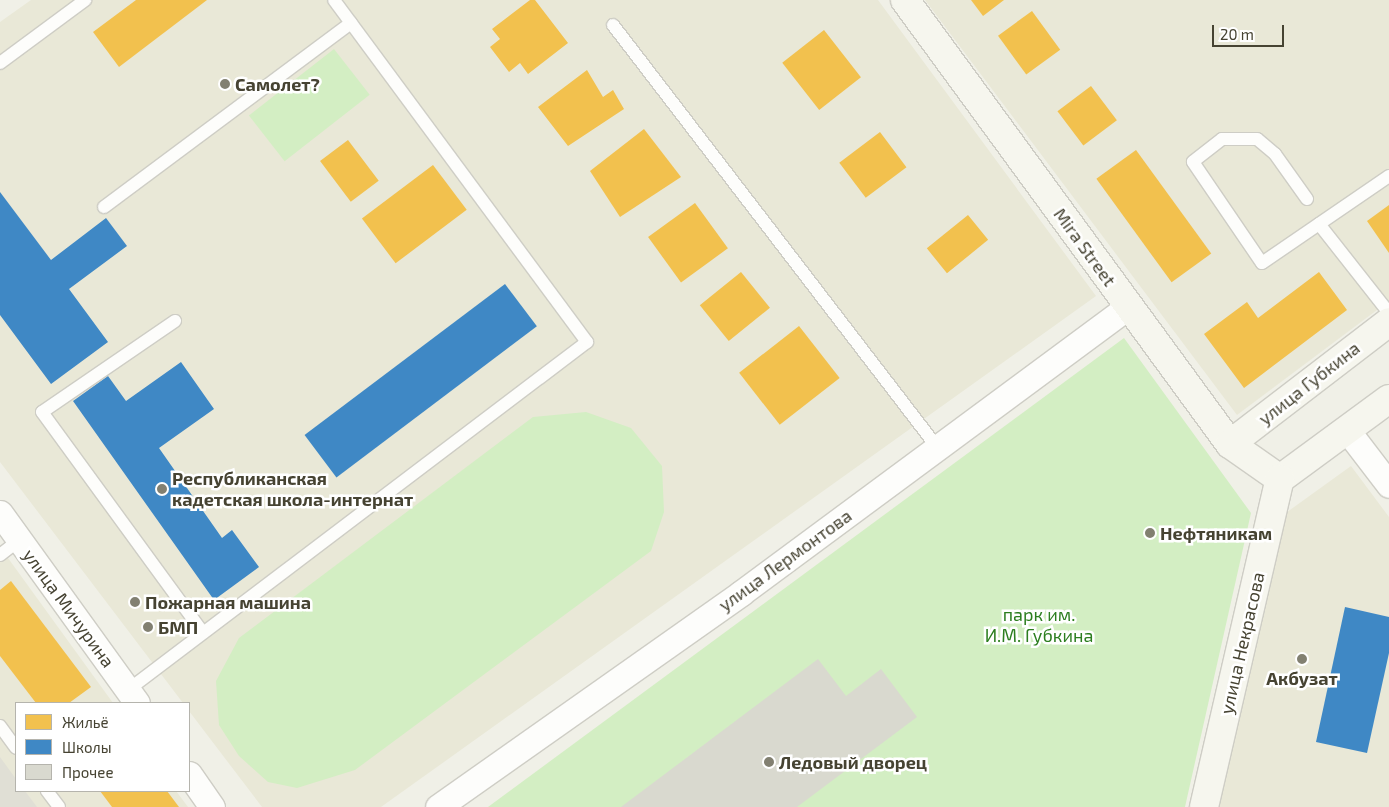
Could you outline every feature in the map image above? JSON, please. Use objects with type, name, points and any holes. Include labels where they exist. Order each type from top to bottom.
[{"type":"street","name":"Mira Street","points":[[905,0],[1230,444],[1280,479]]},
{"type":"street","name":"улица Лермонтова","points":[[438,807],[741,593],[1128,306]]},
{"type":"street","name":"улица Губкина","points":[[1230,444],[1389,322]]},
{"type":"street","points":[[1280,479],[1389,399]]},
{"type":"street","points":[[1347,430],[1389,485]]},
{"type":"street","name":"улица Некрасова","points":[[1204,807],[1280,479]]},
{"type":"street","name":"улица Мичурина","points":[[0,513],[133,697]]},
{"type":"street","points":[[190,775],[212,807]]},
{"type":"lane","points":[[0,63],[85,0]]},
{"type":"lane","points":[[133,697],[203,633],[587,342],[334,0]]},
{"type":"lane","points":[[104,207],[351,23]]},
{"type":"lane","points":[[613,25],[937,447]]},
{"type":"lane","points":[[1307,199],[1275,154],[1256,139],[1222,139],[1193,162],[1262,263],[1389,176]]},
{"type":"lane","points":[[1319,224],[1389,313]]},
{"type":"lane","points":[[174,321],[42,412],[203,633]]},
{"type":"lane","points":[[0,555],[19,540]]},
{"type":"lane","points":[[0,726],[15,747]]},
{"type":"lane","points":[[49,792],[59,807]]},
{"type":"shaded area","points":[[31,0],[878,0],[1096,296],[381,807],[262,807],[190,712],[190,702],[182,702],[0,462],[0,22]]},
{"type":"shaded area","points":[[925,0],[1389,0],[1389,301],[1237,415]]},
{"type":"shaded area","points":[[1351,466],[1389,517],[1389,807],[1216,807],[1283,515]]},
{"type":"shaded area","points":[[0,547],[112,702],[15,702],[15,792],[177,792],[188,807],[0,807]]},
{"type":"shaded area","points":[[0,757],[15,778],[15,792],[26,792],[37,807],[0,807]]},
{"type":"green space","points":[[334,49],[370,95],[285,161],[249,115]]},
{"type":"green space","name":"парк им. И.М. Губкина","points":[[1124,338],[1251,513],[1185,807],[488,807]]},
{"type":"green space","points":[[586,412],[631,428],[662,466],[664,512],[651,551],[355,770],[297,788],[268,782],[239,756],[219,725],[216,681],[239,638],[533,417]]},
{"type":"building: Жильё","points":[[136,0],[207,0],[119,67],[93,32]]},
{"type":"building: Жильё","points":[[530,0],[535,0],[568,43],[528,74],[520,63],[509,72],[490,47],[500,39],[492,29]]},
{"type":"building: Жильё","points":[[971,0],[1004,0],[983,16]]},
{"type":"building: Жильё","points":[[1032,11],[1060,50],[1026,75],[998,36]]},
{"type":"building: Жильё","points":[[824,30],[861,77],[819,110],[782,63]]},
{"type":"building: Жильё","points":[[587,70],[603,97],[613,90],[624,109],[568,146],[538,107]]},
{"type":"building: Жильё","points":[[1091,86],[1117,120],[1083,146],[1057,111]]},
{"type":"building: Жильё","points":[[644,129],[681,177],[620,217],[590,171]]},
{"type":"building: Жильё","points":[[880,132],[906,167],[866,198],[839,163]]},
{"type":"building: Жильё","points":[[348,140],[379,181],[351,202],[320,161]]},
{"type":"building: Жильё","points":[[1136,150],[1211,254],[1172,282],[1096,179]]},
{"type":"building: Жильё","points":[[433,165],[467,210],[396,263],[362,219]]},
{"type":"building: Жильё","points":[[695,203],[728,248],[681,282],[648,237]]},
{"type":"building: Жильё","points":[[1389,205],[1389,253],[1367,221]]},
{"type":"building: Жильё","points":[[968,215],[988,240],[947,273],[927,248]]},
{"type":"building: Жильё","points":[[741,272],[770,308],[729,341],[700,305]]},
{"type":"building: Жильё","points":[[1319,272],[1347,310],[1244,388],[1204,334],[1247,302],[1258,318]]},
{"type":"building: Жильё","points":[[799,326],[840,378],[780,425],[739,373]]},
{"type":"building: Жильё","points":[[11,581],[91,687],[70,702],[35,702],[0,656],[0,590]]},
{"type":"building: Жильё","points":[[101,792],[168,792],[179,807],[112,807]]},
{"type":"building: Школы","points":[[0,192],[51,260],[106,218],[127,246],[69,289],[108,342],[51,384],[0,315]]},
{"type":"building: Школы","points":[[505,284],[537,326],[336,477],[305,435]]},
{"type":"building: Школы","name":"Республиканская кадетская школа-интернат","points":[[181,362],[214,409],[159,448],[222,538],[232,530],[259,567],[214,600],[73,401],[108,376],[126,401]]},
{"type":"building: Школы","points":[[1345,607],[1389,617],[1389,653],[1367,753],[1316,742]]},
{"type":"building: Прочее","name":"Ледовый дворец","points":[[818,659],[846,696],[881,669],[917,717],[797,807],[621,807]]},
{"type":"place","name":"Самолет?","points":[[225,84]]},
{"type":"place","name":"Республиканская кадетская школа-интернат","points":[[162,489]]},
{"type":"place","name":"Нефтяникам","points":[[1150,533]]},
{"type":"place","name":"Пожарная машина","points":[[135,602]]},
{"type":"place","name":"БМП","points":[[148,627]]},
{"type":"place","name":"Акбузат","points":[[1302,659]]},
{"type":"place","name":"Ледовый дворец","points":[[769,762]]}]
